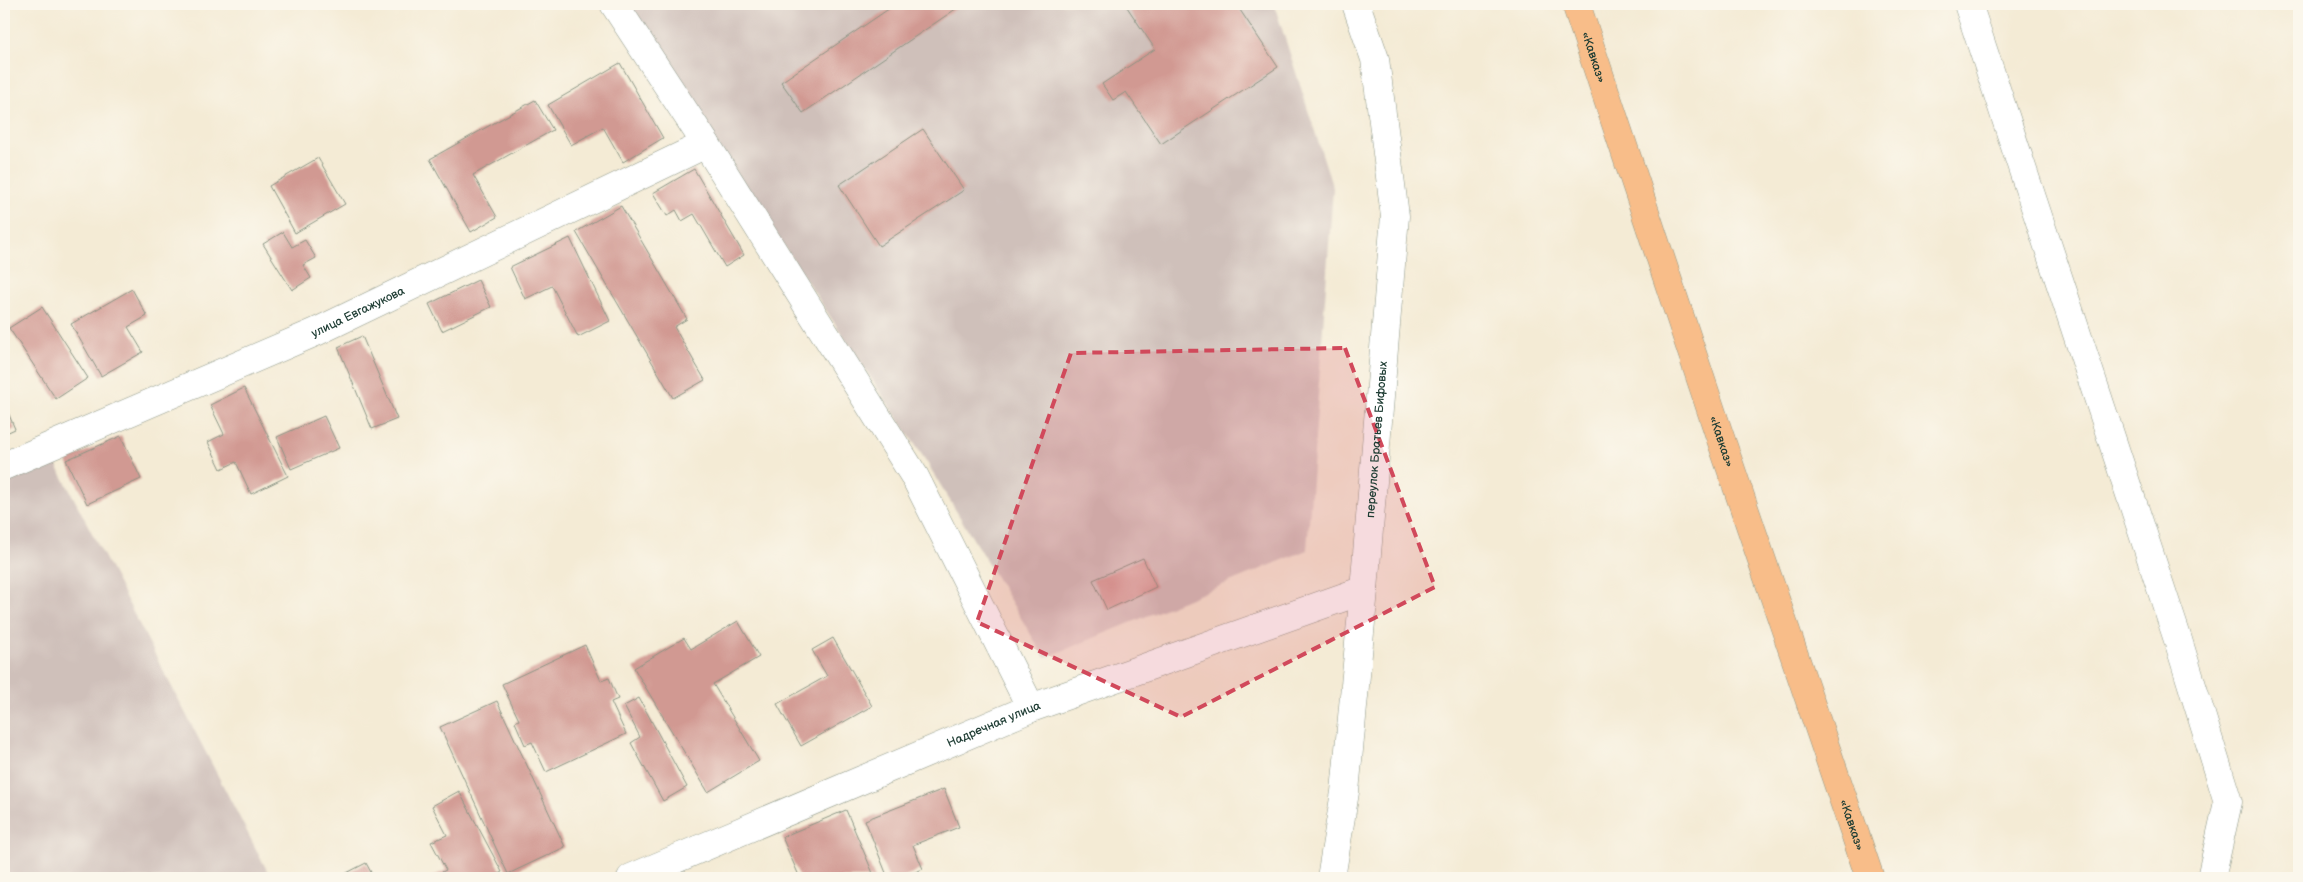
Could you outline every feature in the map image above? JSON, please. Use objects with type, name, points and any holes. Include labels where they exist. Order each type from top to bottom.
[{"type":"highway","name":"«Кавказ»","points":[[1576,4],[1718,431],[1870,878]]},
{"type":"street","points":[[614,4],[706,144],[915,477],[1031,708]]},
{"type":"street","name":"переулок Братьев Бифовых","points":[[1331,878],[1345,792],[1395,216],[1375,59],[1356,4]]},
{"type":"street","points":[[1968,4],[2178,640],[2228,802],[2211,878]]},
{"type":"street","name":"улица Евгажукова","points":[[4,466],[316,332],[706,144]]},
{"type":"street","name":"Надречная улица","points":[[631,878],[1031,708],[1364,590]]},
{"type":"highlighted area","points":[[1345,348],[1435,587],[1181,717],[977,622],[1071,353]]},
{"type":"shaded area","points":[[623,4],[1274,4],[1333,188],[1307,550],[1045,658],[926,461]]},
{"type":"shaded area","points":[[53,458],[271,878],[4,878],[4,481]]},
{"type":"building","points":[[896,4],[963,4],[803,113],[781,82]]},
{"type":"building","points":[[1125,4],[1236,4],[1278,67],[1161,144],[1126,92],[1113,100],[1102,84],[1155,49]]},
{"type":"building","points":[[620,63],[663,138],[623,162],[603,127],[571,145],[548,105]]},
{"type":"building","points":[[535,100],[553,130],[473,175],[497,217],[471,232],[430,159]]},
{"type":"building","points":[[923,129],[964,190],[879,246],[839,185]]},
{"type":"building","points":[[318,158],[345,204],[295,233],[269,186]]},
{"type":"building","points":[[694,169],[744,255],[725,267],[694,214],[682,221],[676,210],[667,216],[653,193]]},
{"type":"building","points":[[621,206],[687,319],[674,327],[705,380],[673,398],[576,232]]},
{"type":"building","points":[[283,232],[292,247],[305,240],[316,258],[303,265],[311,278],[292,290],[263,244]]},
{"type":"building","points":[[570,238],[610,321],[578,337],[552,286],[525,299],[510,267]]},
{"type":"building","points":[[478,280],[491,307],[442,331],[429,304]]},
{"type":"building","points":[[132,289],[147,316],[128,327],[143,352],[101,376],[71,324]]},
{"type":"building","points":[[42,307],[88,378],[56,399],[9,328]]},
{"type":"building","points":[[362,336],[397,419],[372,429],[338,347]]},
{"type":"building","points":[[244,388],[288,476],[251,494],[236,462],[221,469],[208,442],[224,434],[210,405]]},
{"type":"building","points":[[4,403],[15,429],[4,434]]},
{"type":"building","points":[[324,416],[339,448],[291,469],[277,437]]},
{"type":"building","points":[[121,436],[141,479],[87,504],[66,460]]},
{"type":"building","points":[[1143,558],[1156,587],[1107,610],[1093,580]]},
{"type":"building","points":[[738,621],[759,657],[713,684],[759,761],[708,792],[634,668],[684,638],[691,649]]},
{"type":"building","points":[[833,638],[872,706],[801,746],[777,704],[827,676],[812,650]]},
{"type":"building","points":[[585,645],[601,681],[609,678],[618,699],[611,702],[626,734],[546,772],[532,742],[525,745],[515,722],[519,720],[502,684]]},
{"type":"building","points":[[639,698],[687,787],[663,801],[631,743],[640,737],[624,706]]},
{"type":"building","points":[[497,701],[565,847],[508,874],[440,727]]},
{"type":"building","points":[[944,789],[959,827],[913,845],[923,869],[900,878],[888,878],[865,820]]},
{"type":"building","points":[[459,791],[502,872],[491,878],[430,878],[446,870],[431,842],[447,835],[432,806]]},
{"type":"building","points":[[846,810],[875,878],[800,878],[782,837]]},
{"type":"building","points":[[366,863],[374,878],[337,878]]}]
